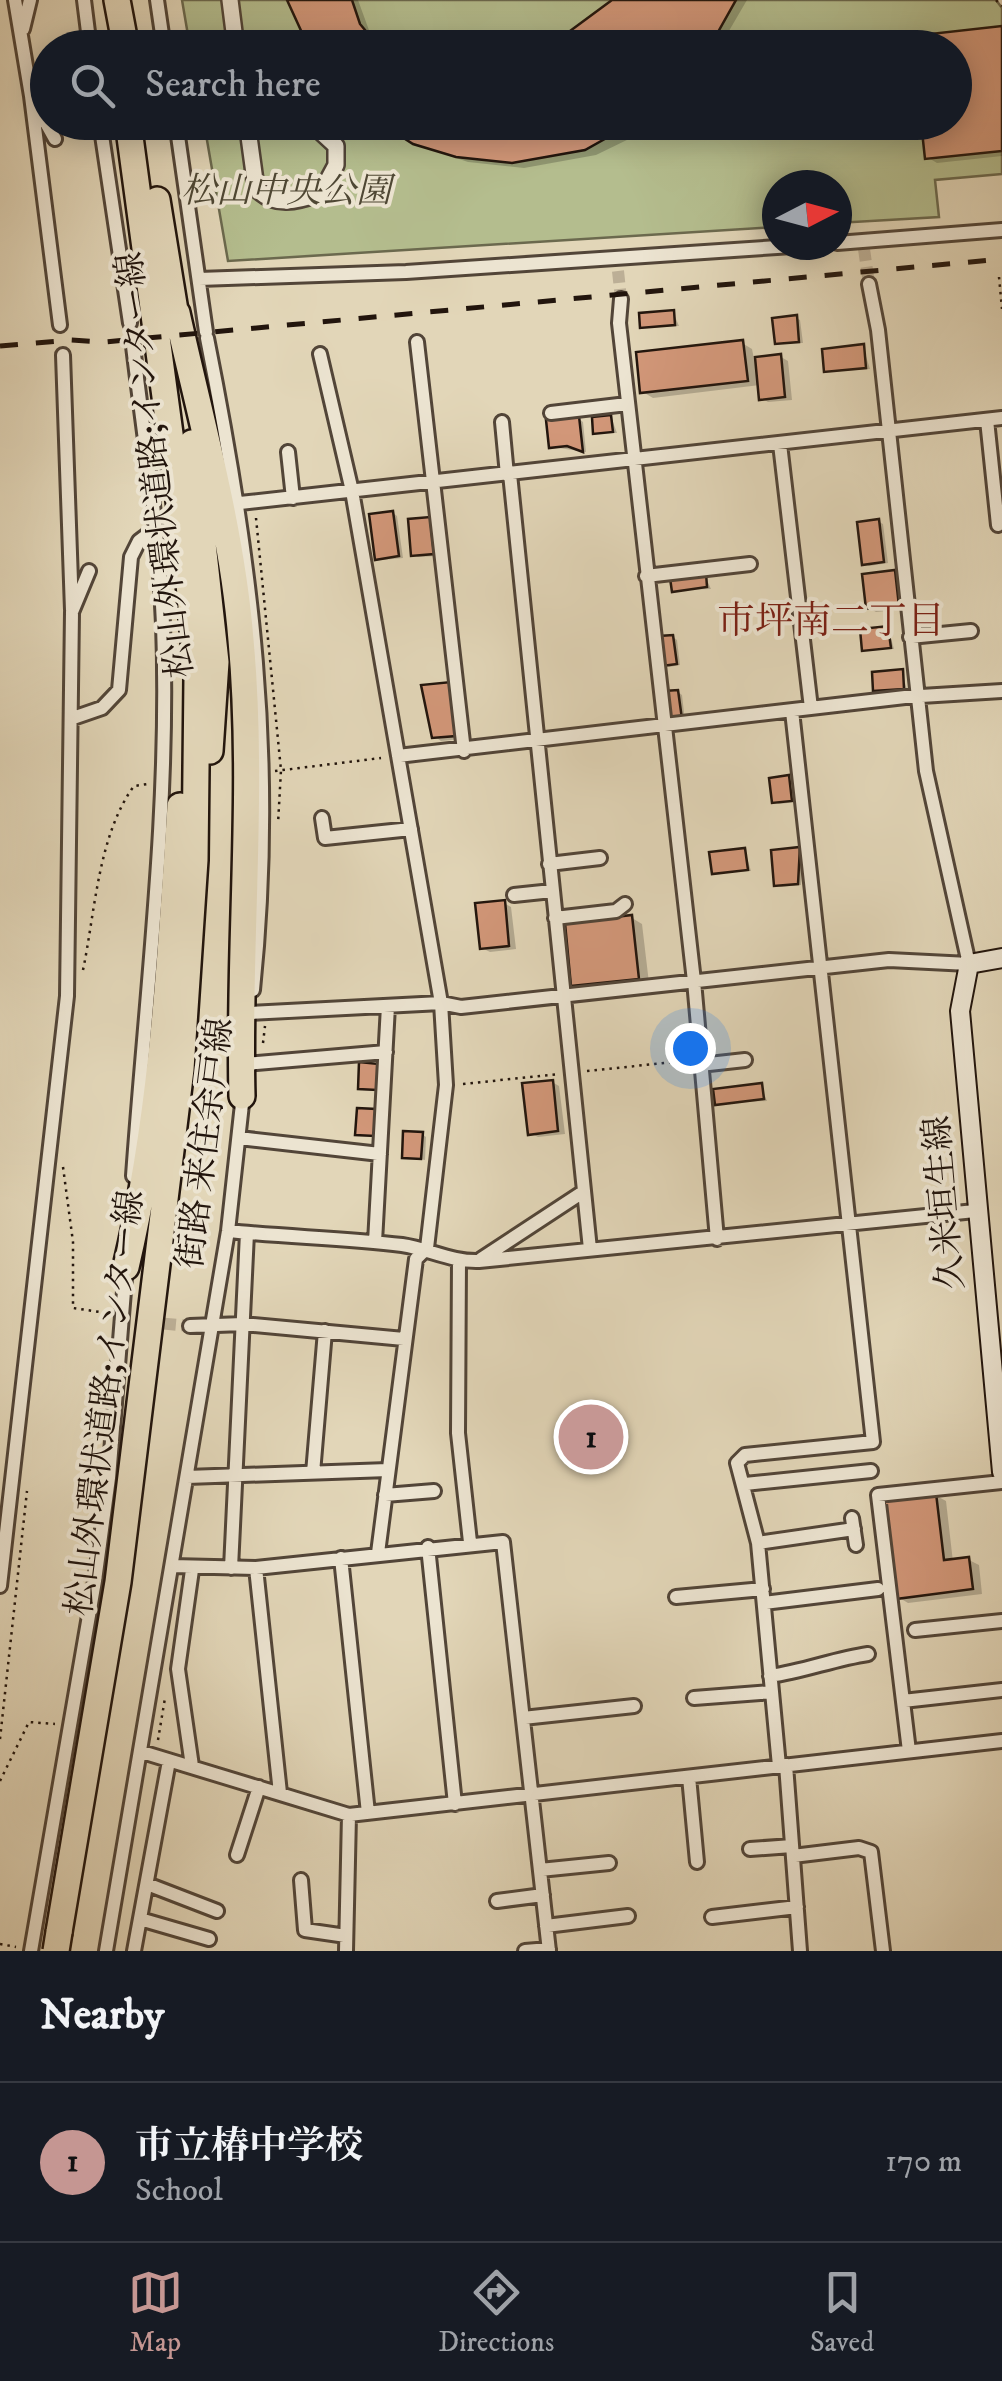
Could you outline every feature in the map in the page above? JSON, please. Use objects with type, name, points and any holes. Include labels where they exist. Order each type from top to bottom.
[{"type":"highway","points":[[113,0],[115,30]]},
{"type":"highway","points":[[113,0],[121,30]]},
{"type":"highway","name":"松山外環状道路;インター線","points":[[57,1941],[118,1582],[181,1069],[195,860],[196,677],[173,443],[131,140]]},
{"type":"highway","name":"松山外環状道路;インター線","points":[[145,140],[176,313],[216,662],[215,716],[195,860]]},
{"type":"highway","points":[[176,313],[233,566],[241,639],[247,787],[240,994],[242,1096]]},
{"type":"highway","points":[[126,1267],[154,1133],[168,1008],[180,804],[185,679],[173,443]]},
{"type":"main road","points":[[968,964],[1002,958]]},
{"type":"main road","name":"久米垣生線","points":[[968,964],[960,1012],[975,1210],[993,1298],[1002,1472]]},
{"type":"street","points":[[15,0],[30,90]]},
{"type":"street","points":[[21,36],[30,0]]},
{"type":"street","points":[[84,0],[88,30]]},
{"type":"street","points":[[158,0],[162,30]]},
{"type":"street","points":[[230,0],[234,30]]},
{"type":"street","points":[[37,140],[60,325]]},
{"type":"street","points":[[103,140],[130,324]]},
{"type":"street","name":"街路 来住余戸線","points":[[106,1951],[228,1231],[251,1014],[265,772],[262,700],[240,504],[206,335],[179,140]]},
{"type":"street","points":[[249,140],[256,188],[274,201],[287,202],[321,192],[336,165],[336,146],[330,140]]},
{"type":"street","points":[[852,243],[1002,230]]},
{"type":"street","points":[[199,278],[617,266],[762,250]]},
{"type":"street","points":[[251,1014],[442,1003],[461,1007],[889,960],[968,964],[926,772],[890,431],[869,284]]},
{"type":"street","points":[[621,300],[619,323],[694,982],[717,1238]]},
{"type":"street","points":[[417,342],[464,751]]},
{"type":"street","name":"街路 来住余戸線","points":[[31,1951],[96,1581],[154,926],[164,715],[155,529],[133,346]]},
{"type":"street","points":[[320,354],[352,491],[442,1003],[446,1086],[427,1248],[416,1259],[404,1339],[378,1553]]},
{"type":"street","points":[[0,1586],[67,996],[72,612],[64,355]]},
{"type":"street","points":[[551,413],[628,404]]},
{"type":"street","points":[[240,504],[1002,418]]},
{"type":"street","points":[[987,420],[998,525]]},
{"type":"street","points":[[502,422],[590,1249]]},
{"type":"street","points":[[780,444],[810,708]]},
{"type":"street","points":[[288,452],[293,498]]},
{"type":"street","points":[[72,718],[102,708],[119,690],[131,557],[139,541],[155,529]]},
{"type":"street","points":[[646,576],[750,564]]},
{"type":"street","points":[[72,612],[88,571]]},
{"type":"street","points":[[910,637],[972,631]]},
{"type":"street","points":[[398,756],[1002,690]]},
{"type":"street","points":[[792,711],[873,1442],[745,1455],[738,1463],[758,1542],[770,1676],[793,1851],[800,1951]]},
{"type":"street","points":[[322,818],[325,838],[410,829]]},
{"type":"street","points":[[549,864],[600,858]]},
{"type":"street","points":[[514,895],[552,891]]},
{"type":"street","points":[[554,918],[616,911],[625,904]]},
{"type":"street","points":[[375,1242],[388,1006]]},
{"type":"street","points":[[246,1064],[386,1052]]},
{"type":"street","points":[[700,1065],[745,1060]]},
{"type":"street","points":[[239,1138],[380,1154]]},
{"type":"street","points":[[479,1261],[583,1192]]},
{"type":"street","points":[[228,1231],[427,1248],[460,1262],[975,1210]]},
{"type":"street","points":[[231,1568],[246,1233]]},
{"type":"street","points":[[460,1262],[458,1433],[470,1542]]},
{"type":"street","points":[[122,1320],[138,1321]]},
{"type":"street","points":[[190,1326],[244,1324],[404,1339]]},
{"type":"street","points":[[313,1473],[325,1331]]},
{"type":"street","points":[[187,1478],[388,1470]]},
{"type":"street","points":[[745,1484],[871,1470]]},
{"type":"street","points":[[909,1751],[878,1495],[1002,1482]]},
{"type":"street","points":[[385,1495],[434,1491]]},
{"type":"street","points":[[758,1542],[853,1524],[856,1545]]},
{"type":"street","points":[[172,1566],[192,1570],[256,1568],[470,1542],[504,1542],[549,1950],[525,1951]]},
{"type":"street","points":[[428,1547],[455,1804]]},
{"type":"street","points":[[342,1558],[368,1814]]},
{"type":"street","points":[[256,1568],[280,1793]]},
{"type":"street","points":[[192,1570],[178,1668],[192,1766]]},
{"type":"street","points":[[676,1597],[763,1588]]},
{"type":"street","points":[[764,1604],[878,1589]]},
{"type":"street","points":[[915,1630],[1002,1621]]},
{"type":"street","points":[[770,1676],[814,1670],[834,1659],[868,1654]]},
{"type":"street","points":[[903,1701],[1002,1690]]},
{"type":"street","points":[[694,1698],[772,1692]]},
{"type":"street","points":[[523,1718],[634,1706]]},
{"type":"street","points":[[142,1752],[349,1816],[1002,1740]]},
{"type":"street","points":[[134,1951],[170,1761]]},
{"type":"street","points":[[689,1777],[697,1862]]},
{"type":"street","points":[[238,1855],[258,1787]]},
{"type":"street","points":[[346,1951],[349,1816]]},
{"type":"street","points":[[750,1849],[859,1848],[871,1852],[883,1951]]},
{"type":"street","points":[[540,1870],[610,1862]]},
{"type":"street","points":[[300,1880],[304,1930],[346,1936]]},
{"type":"street","points":[[147,1884],[217,1911]]},
{"type":"street","points":[[497,1901],[543,1896]]},
{"type":"street","points":[[712,1918],[797,1907]]},
{"type":"street","points":[[546,1926],[628,1916]]},
{"type":"street","points":[[140,1919],[209,1940]]},
{"type":"path","points":[[996,0],[1002,6]]},
{"type":"path","points":[[999,277],[1002,309]]},
{"type":"path","points":[[265,772],[398,756]]},
{"type":"path","points":[[67,996],[76,996],[107,850],[124,798],[134,786],[150,784]]},
{"type":"path","points":[[51,1148],[61,1151],[73,1242],[73,1308],[110,1314],[110,1308]]},
{"type":"path","points":[[0,1781],[29,1722],[56,1724]]},
{"type":"path","points":[[0,1944],[16,1949],[18,1938]]},
{"type":"green space","name":"松山中央公園","points":[[182,0],[996,0],[1002,8],[1002,174],[935,180],[939,217],[852,222],[852,170],[762,170],[762,228],[228,261],[207,140],[972,140],[972,30],[187,30]]},
{"type":"building","points":[[287,0],[352,0],[365,30],[301,30]]},
{"type":"building","points":[[612,0],[736,0],[719,30],[571,30]]},
{"type":"building","points":[[1002,26],[1002,151],[925,159],[923,140],[972,140],[972,30],[966,30]]},
{"type":"building","points":[[407,140],[603,140],[585,150],[512,163],[456,157]]},
{"type":"building","points":[[674,310],[675,325],[640,328],[639,313]]},
{"type":"building","points":[[797,315],[799,342],[775,344],[772,318]]},
{"type":"building","points":[[743,340],[748,381],[640,393],[636,352]]},
{"type":"building","points":[[864,344],[866,368],[824,372],[822,349]]},
{"type":"building","points":[[781,354],[785,397],[759,400],[755,357]]},
{"type":"building","points":[[611,415],[613,432],[593,434],[592,417]]},
{"type":"building","points":[[579,416],[583,452],[567,446],[549,448],[546,420]]},
{"type":"building","points":[[393,511],[399,556],[375,560],[369,514]]},
{"type":"building","points":[[430,517],[434,554],[411,556],[408,519]]},
{"type":"building","points":[[879,519],[884,562],[862,565],[857,522]]},
{"type":"building","points":[[895,570],[899,606],[866,609],[862,574]]},
{"type":"building","points":[[706,573],[707,587],[672,592],[670,578]]},
{"type":"building","points":[[888,626],[891,648],[862,651],[860,629]]},
{"type":"building","points":[[673,635],[677,664],[662,666],[659,636]]},
{"type":"building","points":[[903,669],[904,689],[873,691],[872,672]]},
{"type":"building","points":[[451,682],[456,736],[432,738],[421,685]]},
{"type":"building","points":[[678,690],[682,719],[667,721],[664,691]]},
{"type":"building","points":[[789,775],[792,801],[772,803],[769,778]]},
{"type":"building","points":[[800,847],[798,884],[774,886],[771,850]]},
{"type":"building","points":[[745,848],[748,870],[712,874],[709,852]]},
{"type":"building","points":[[505,900],[509,946],[480,949],[475,903]]},
{"type":"building","points":[[632,915],[639,979],[571,986],[565,923]]},
{"type":"building","points":[[359,1062],[379,1064],[377,1090],[358,1089]]},
{"type":"building","points":[[553,1080],[558,1131],[528,1135],[522,1083]]},
{"type":"building","points":[[762,1083],[764,1099],[715,1105],[713,1089]]},
{"type":"building","points":[[357,1108],[376,1109],[375,1136],[355,1135]]},
{"type":"building","points":[[403,1131],[423,1132],[421,1159],[402,1158]]},
{"type":"building","points":[[936,1493],[944,1560],[969,1557],[973,1589],[896,1599],[884,1499]]},
{"type":"tunnel","points":[[864,249],[869,284]]},
{"type":"tunnel","points":[[618,271],[621,299]]},
{"type":"tunnel","points":[[146,1322],[190,1326]]},
{"type":"railway","points":[[0,346],[70,340],[104,342],[1002,259]]},
{"type":"place","name":"市立椿中学校","points":[[591,1437]]},
{"type":"district","name":"市坪南二丁目","points":[[831,620]]}]
